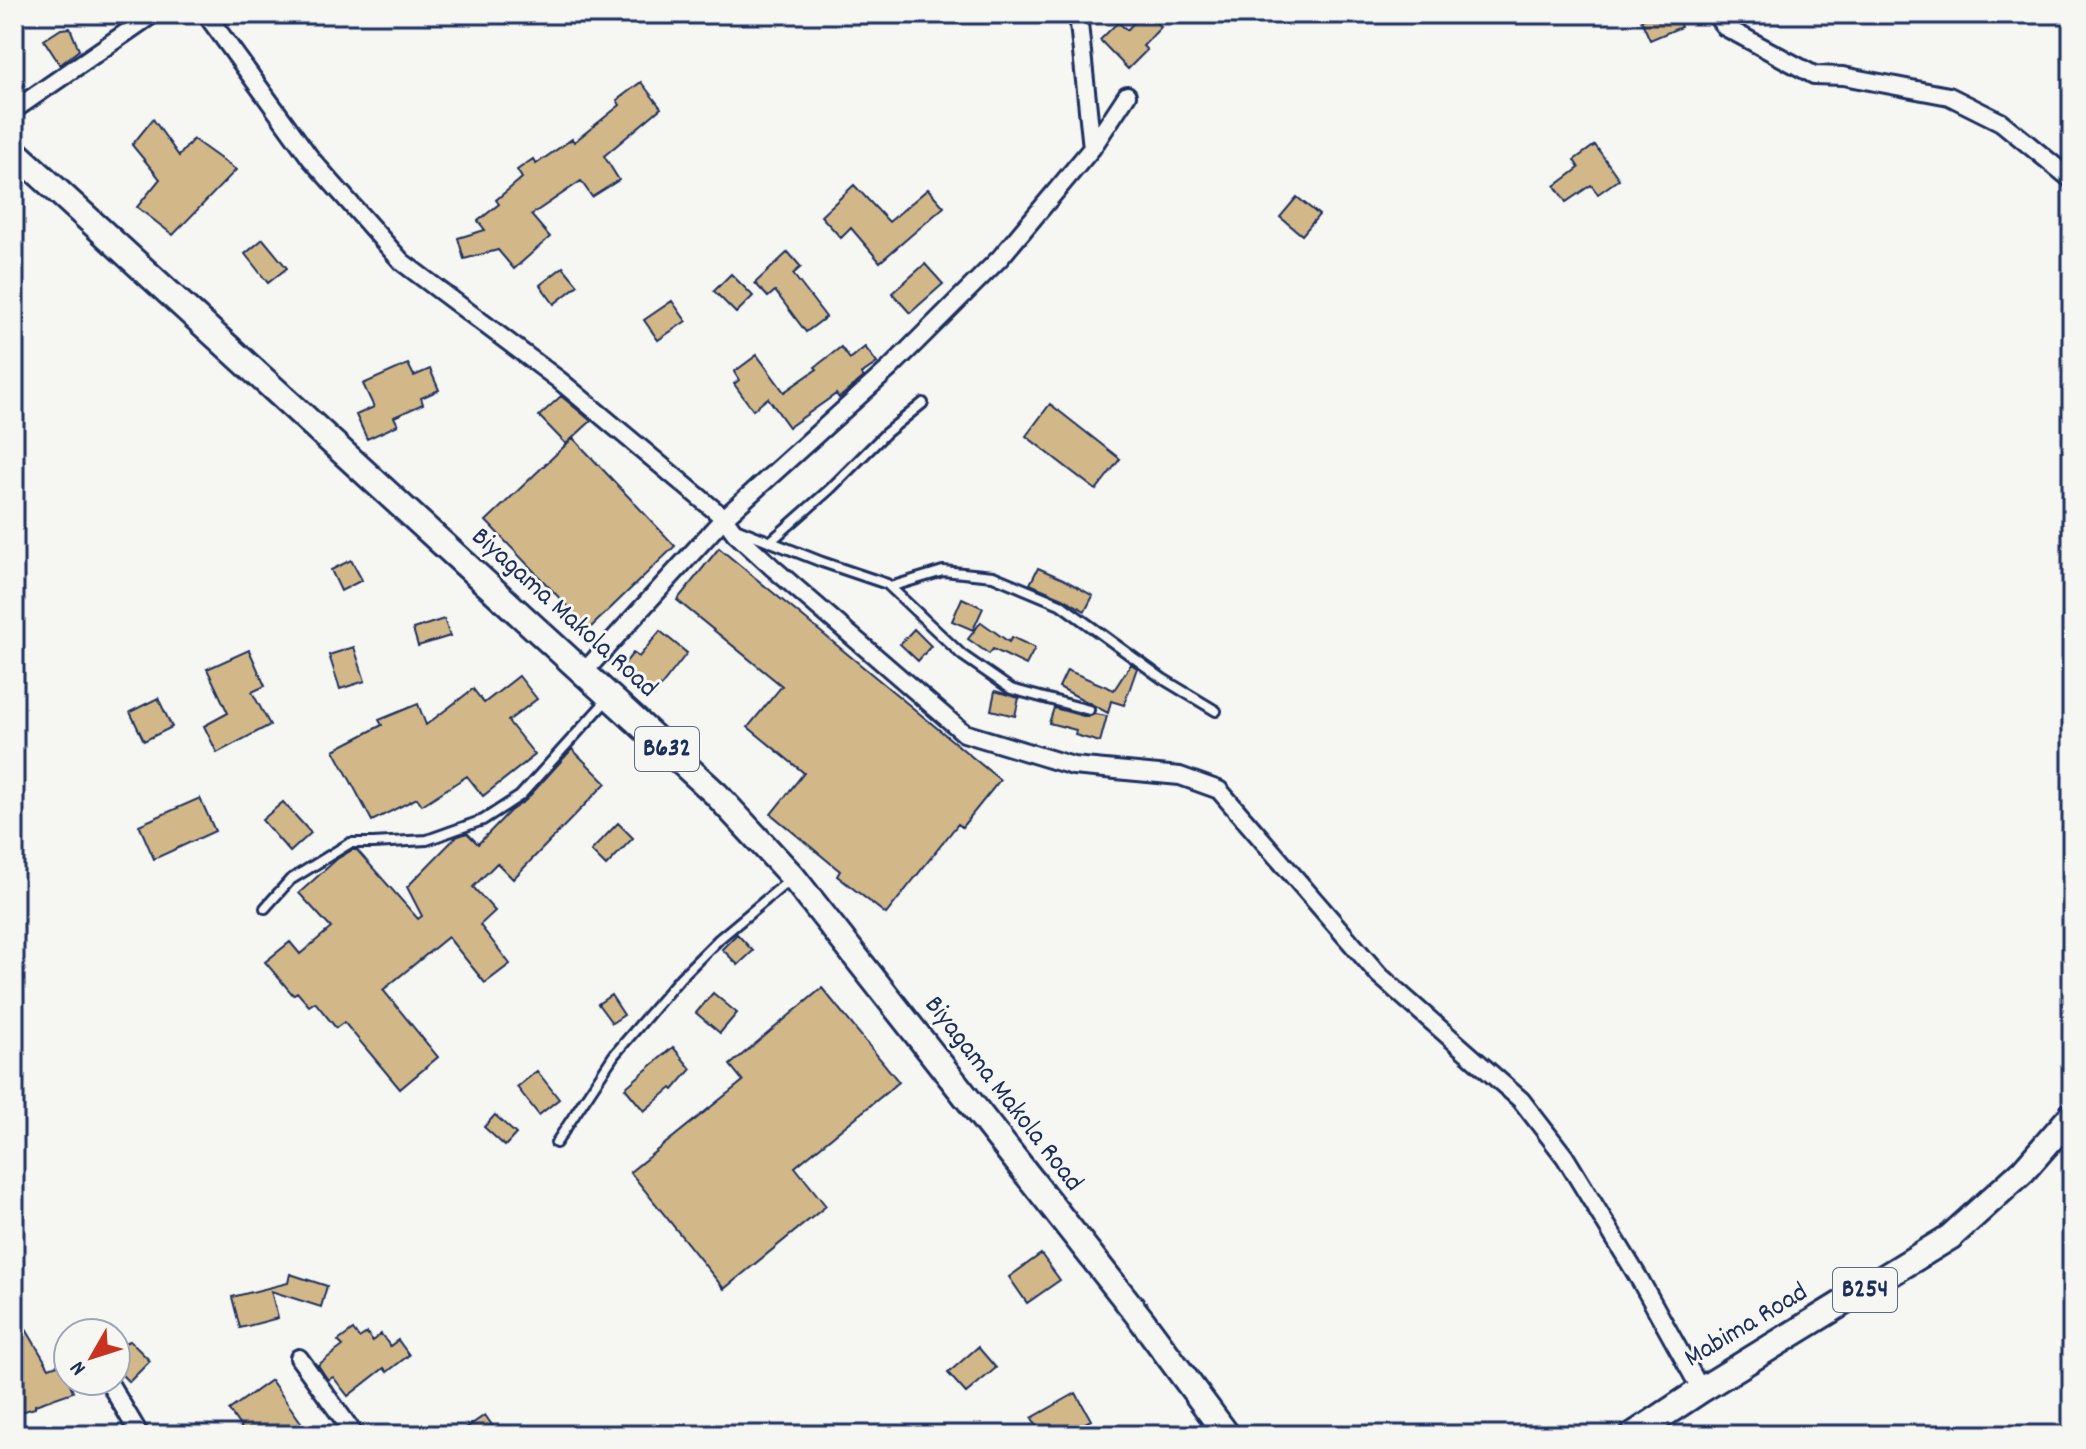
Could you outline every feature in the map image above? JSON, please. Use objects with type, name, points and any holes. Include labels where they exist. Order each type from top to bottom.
[{"type":"main road","name":"Biyagama Makola Road","points":[[14,151],[716,794],[793,877],[1141,1319],[1227,1435]]},
{"type":"main road","name":"Mabima Road","points":[[1633,1435],[1950,1237],[2023,1171],[2072,1115]]},
{"type":"street","points":[[14,110],[153,14]]},
{"type":"street","points":[[206,14],[311,159],[402,262],[559,380],[727,522],[773,568],[964,733],[1073,766],[1180,776],[1219,790],[1379,975],[1521,1100],[1565,1157],[1640,1280],[1701,1390]]},
{"type":"street","points":[[1078,14],[1092,148]]},
{"type":"street","points":[[1715,14],[1725,27],[1814,75],[1843,76],[1949,96],[2001,122],[2072,180]]},
{"type":"street","points":[[583,673],[727,522],[890,368],[1000,258],[1092,148],[1127,95]]},
{"type":"street","points":[[299,1358],[355,1435]]},
{"type":"street","points":[[117,1397],[140,1435]]},
{"type":"lane","points":[[770,542],[830,489],[886,433],[923,403]]},
{"type":"lane","points":[[727,522],[770,542],[887,584],[962,655],[1011,689],[1089,710]]},
{"type":"lane","points":[[890,587],[943,571],[993,576],[1060,604],[1163,679],[1216,711]]},
{"type":"lane","points":[[265,908],[290,880],[350,843],[427,840],[483,820],[520,796],[610,697]]},
{"type":"lane","points":[[556,1143],[614,1055],[680,978],[719,939],[793,877]]},
{"type":"building","points":[[1142,14],[1147,14],[1161,27],[1143,46],[1147,50],[1128,69],[1100,40],[1118,22],[1127,30]]},
{"type":"building","points":[[1655,14],[1676,14],[1681,27],[1650,40],[1641,20]]},
{"type":"building","points":[[70,28],[79,50],[60,65],[44,40],[61,29]]},
{"type":"building","points":[[641,82],[661,108],[604,156],[619,180],[592,197],[581,181],[531,215],[550,237],[514,269],[498,250],[464,259],[458,238],[485,230],[478,221],[499,204],[496,200],[522,178],[517,170],[533,159],[536,164],[572,139],[574,142],[620,105],[617,100]]},
{"type":"building","points":[[153,119],[179,156],[193,139],[236,170],[173,235],[137,207],[160,179],[132,145]]},
{"type":"building","points":[[1595,145],[1619,179],[1598,194],[1591,185],[1566,202],[1555,186],[1579,168],[1574,160]]},
{"type":"building","points":[[854,185],[889,222],[928,189],[944,207],[880,262],[851,228],[841,238],[821,216]]},
{"type":"building","points":[[1297,197],[1319,215],[1302,235],[1280,217]]},
{"type":"building","points":[[263,239],[287,268],[268,283],[245,254]]},
{"type":"building","points":[[788,252],[801,267],[793,274],[826,317],[806,332],[775,291],[768,297],[755,283]]},
{"type":"building","points":[[925,264],[943,284],[910,313],[892,293]]},
{"type":"building","points":[[563,267],[578,285],[554,304],[540,285]]},
{"type":"building","points":[[731,274],[753,296],[736,313],[714,291]]},
{"type":"building","points":[[672,301],[686,321],[658,340],[644,320]]},
{"type":"building","points":[[841,347],[850,359],[865,347],[877,363],[861,374],[864,377],[839,398],[836,394],[789,427],[768,398],[753,410],[734,384],[739,380],[734,372],[757,355],[784,392]]},
{"type":"building","points":[[408,364],[414,376],[430,369],[439,390],[421,398],[423,404],[394,417],[398,425],[367,439],[356,415],[374,407],[363,384]]},
{"type":"building","points":[[561,396],[591,421],[566,444],[539,416]]},
{"type":"building","points":[[1050,404],[1120,459],[1096,490],[1026,436]]},
{"type":"building","points":[[573,438],[675,546],[589,629],[486,521]]},
{"type":"building","points":[[719,548],[1000,780],[962,827],[958,824],[886,914],[837,876],[840,871],[771,814],[804,773],[748,727],[782,686],[677,600]]},
{"type":"building","points":[[351,560],[362,580],[341,591],[331,570]]},
{"type":"building","points":[[1038,568],[1093,596],[1085,611],[1030,584]]},
{"type":"building","points":[[962,598],[983,608],[973,630],[952,621]]},
{"type":"building","points":[[444,619],[450,636],[418,646],[413,629]]},
{"type":"building","points":[[981,622],[1009,642],[1012,637],[1035,648],[1026,665],[993,649],[989,654],[968,639]]},
{"type":"building","points":[[914,629],[931,646],[918,661],[900,644]]},
{"type":"building","points":[[660,631],[687,653],[654,695],[620,669],[633,653],[639,657]]},
{"type":"building","points":[[354,647],[365,681],[340,689],[329,655]]},
{"type":"building","points":[[249,650],[265,686],[252,692],[270,725],[217,753],[204,726],[228,713],[207,669]]},
{"type":"building","points":[[1131,664],[1137,668],[1124,705],[1111,701],[1108,713],[1059,687],[1067,670],[1114,690]]},
{"type":"building","points":[[519,676],[537,699],[508,721],[535,755],[483,796],[467,776],[422,805],[417,798],[372,821],[334,750],[382,725],[379,720],[418,704],[426,725],[473,689],[484,703]]},
{"type":"building","points":[[995,691],[1019,698],[1015,716],[991,710]]},
{"type":"building","points":[[158,698],[172,727],[144,741],[130,712]]},
{"type":"building","points":[[1054,708],[1087,717],[1095,714],[1107,716],[1100,742],[1075,735],[1076,730],[1049,723]]},
{"type":"building","points":[[572,749],[606,783],[513,879],[497,863],[473,887],[495,911],[480,925],[510,964],[485,983],[448,937],[383,990],[438,1057],[400,1089],[344,1022],[336,1028],[315,1002],[309,1006],[297,992],[293,995],[265,962],[290,942],[300,954],[331,928],[299,893],[337,859],[357,850],[418,919],[422,916],[407,887],[456,837],[467,833],[478,844],[510,811],[525,801]]},
{"type":"building","points":[[200,798],[215,831],[154,859],[139,825]]},
{"type":"building","points":[[283,802],[311,833],[290,852],[262,820]]},
{"type":"building","points":[[618,823],[633,838],[606,866],[591,851]]},
{"type":"building","points":[[737,934],[753,951],[738,965],[722,949]]},
{"type":"building","points":[[822,988],[899,1082],[795,1167],[826,1206],[724,1289],[630,1172],[743,1081],[730,1065]]},
{"type":"building","points":[[713,993],[737,1013],[720,1033],[696,1013]]},
{"type":"building","points":[[611,995],[624,1015],[612,1023],[598,1004]]},
{"type":"building","points":[[673,1047],[691,1069],[673,1090],[671,1088],[644,1111],[625,1088]]},
{"type":"building","points":[[537,1071],[559,1099],[539,1115],[517,1087]]},
{"type":"building","points":[[495,1115],[516,1134],[505,1146],[484,1127]]},
{"type":"building","points":[[1041,1254],[1060,1280],[1027,1303],[1009,1277]]},
{"type":"building","points":[[290,1274],[327,1286],[321,1307],[271,1291],[278,1318],[240,1328],[232,1297],[288,1283]]},
{"type":"building","points":[[14,1309],[49,1368],[52,1367],[52,1397],[58,1397],[14,1414]]},
{"type":"building","points":[[353,1330],[359,1338],[367,1333],[372,1341],[381,1334],[390,1346],[398,1340],[409,1355],[387,1372],[384,1368],[348,1396],[333,1377],[328,1380],[318,1365],[343,1346],[338,1341]]},
{"type":"building","points":[[132,1343],[150,1361],[132,1379]]},
{"type":"building","points":[[978,1347],[996,1368],[966,1393],[948,1373]]},
{"type":"building","points":[[271,1380],[310,1435],[246,1435],[229,1410]]},
{"type":"building","points":[[1076,1393],[1091,1420],[1078,1427],[1082,1435],[1041,1435],[1032,1418]]},
{"type":"building","points":[[485,1415],[494,1428],[484,1435],[456,1435]]}]
